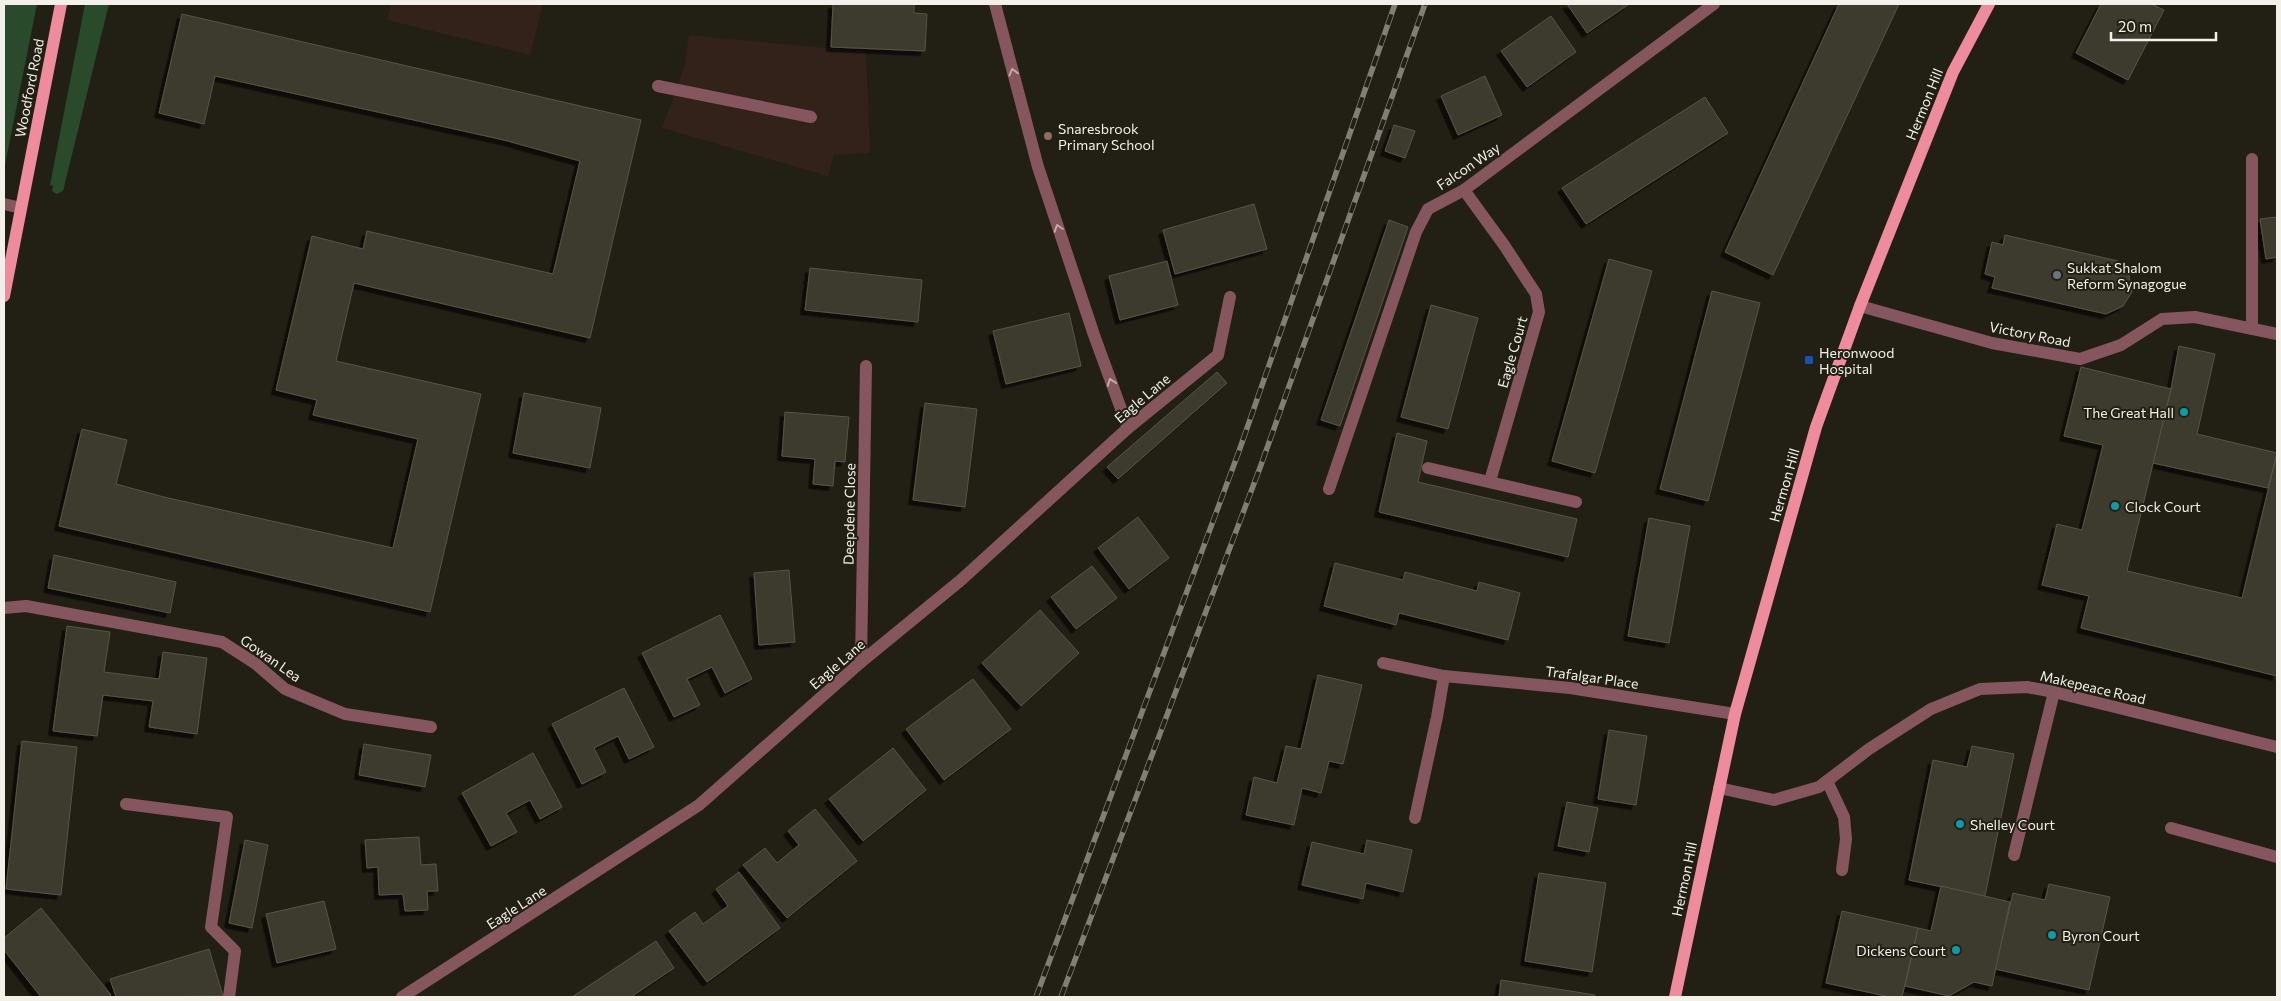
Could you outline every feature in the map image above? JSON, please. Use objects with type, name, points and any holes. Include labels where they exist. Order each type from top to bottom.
[{"type":"main road","name":"Woodford Road","points":[[4,296],[61,4]]},
{"type":"main road","name":"Hermon Hill","points":[[1675,997],[1735,714],[1816,426],[1860,306],[1953,72],[1989,4]]},
{"type":"street","points":[[995,4],[1038,167],[1094,335],[1128,428]]},
{"type":"street","name":"Falcon Way","points":[[1329,489],[1416,232],[1428,209],[1464,190],[1714,4]]},
{"type":"street","points":[[658,86],[811,117]]},
{"type":"street","points":[[2252,159],[2252,329]]},
{"type":"street","name":"Eagle Court","points":[[1464,190],[1504,245],[1536,294],[1539,312],[1490,481]]},
{"type":"street","points":[[4,204],[21,208]]},
{"type":"street","name":"Eagle Lane","points":[[402,997],[423,992],[699,805],[861,662],[961,580],[1128,428],[1218,355],[1230,297]]},
{"type":"street","name":"Victory Road","points":[[1860,306],[1992,343],[2080,358],[2121,345],[2162,319],[2195,317],[2277,334]]},
{"type":"street","name":"Deepdene Close","points":[[861,662],[866,366]]},
{"type":"street","points":[[1428,468],[1576,502]]},
{"type":"street","name":"Gowan Lea","points":[[4,608],[26,606],[222,642],[256,664],[285,689],[345,714],[431,727]]},
{"type":"street","name":"Trafalgar Place","points":[[1383,663],[1444,676],[1570,688],[1735,714]]},
{"type":"street","points":[[1415,818],[1444,676]]},
{"type":"street","name":"Makepeace Road","points":[[1720,788],[1774,800],[1819,787],[1869,749],[1930,709],[1980,689],[2027,687],[2054,692],[2277,746]]},
{"type":"street","points":[[2014,855],[2054,692]]},
{"type":"street","points":[[1827,781],[1844,817],[1846,838],[1842,870]]},
{"type":"street","points":[[126,804],[227,817],[211,927],[235,951],[229,997]]},
{"type":"street","points":[[2171,828],[2277,857]]},
{"type":"shaded area","points":[[391,4],[543,4],[530,55],[387,20]]},
{"type":"shaded area","points":[[689,35],[866,52],[870,153],[834,155],[828,176],[662,128],[684,68]]},
{"type":"green space","points":[[4,4],[37,4],[4,170]]},
{"type":"green space","points":[[85,4],[109,4],[63,191],[57,194],[52,191],[53,186],[50,185]]},
{"type":"building","points":[[833,4],[914,4],[914,13],[927,14],[925,51],[831,47]]},
{"type":"building","points":[[1567,4],[1629,4],[1587,33]]},
{"type":"building","points":[[1839,4],[1899,4],[1773,275],[1725,252]]},
{"type":"building","points":[[2101,4],[2151,4],[2164,10],[2128,80],[2076,53]]},
{"type":"building","points":[[182,14],[641,120],[590,338],[354,283],[336,361],[481,394],[430,612],[59,526],[82,429],[127,440],[116,484],[164,497],[393,548],[418,439],[313,415],[317,400],[276,390],[312,236],[363,249],[367,231],[553,274],[580,161],[504,140],[215,76],[204,124],[159,113]]},
{"type":"building","points":[[1551,16],[1576,52],[1527,87],[1501,51]]},
{"type":"building","points":[[1485,76],[1502,115],[1458,135],[1441,96]]},
{"type":"building","points":[[1705,97],[1728,133],[1586,224],[1562,188]]},
{"type":"building","points":[[1394,125],[1415,131],[1405,158],[1385,151]]},
{"type":"building","points":[[1254,204],[1267,249],[1175,274],[1163,230]]},
{"type":"building","points":[[2277,217],[2277,257],[2266,259],[2260,219]]},
{"type":"building","points":[[1389,220],[1408,227],[1340,426],[1321,420]]},
{"type":"building","name":"Sukkat Shalom Reform Synagogue","points":[[2005,235],[2118,261],[2129,275],[2132,292],[2123,306],[2106,314],[1992,288],[1995,277],[1985,274],[1992,242],[2003,245]]},
{"type":"building","points":[[1609,259],[1652,271],[1595,473],[1552,461]]},
{"type":"building","points":[[1167,261],[1178,305],[1120,320],[1109,276]]},
{"type":"building","points":[[810,268],[922,280],[918,322],[805,310]]},
{"type":"building","points":[[1712,291],[1760,303],[1708,501],[1660,489]]},
{"type":"building","points":[[1431,305],[1478,318],[1448,429],[1401,417]]},
{"type":"building","points":[[1069,313],[1081,366],[1006,384],[993,331]]},
{"type":"building","name":"The Great Hall","points":[[2179,346],[2215,354],[2197,434],[2277,453],[2268,488],[2153,463],[2171,389]]},
{"type":"building","name":"Clock Court","points":[[2081,367],[2171,389],[2127,571],[2242,598],[2277,453],[2277,676],[2081,628],[2089,596],[2042,585],[2057,524],[2082,530],[2103,445],[2064,436]]},
{"type":"building","points":[[1217,372],[1227,383],[1118,479],[1107,467]]},
{"type":"building","points":[[524,393],[601,408],[590,468],[513,453]]},
{"type":"building","points":[[925,403],[977,409],[965,507],[913,500]]},
{"type":"building","points":[[785,412],[849,417],[845,462],[835,461],[833,486],[813,484],[815,459],[782,456]]},
{"type":"building","points":[[1397,433],[1427,441],[1418,482],[1577,519],[1568,557],[1379,512]]},
{"type":"building","points":[[1138,517],[1169,558],[1129,589],[1098,548]]},
{"type":"building","points":[[1649,518],[1690,526],[1669,643],[1628,636]]},
{"type":"building","points":[[54,555],[176,582],[170,613],[48,588]]},
{"type":"building","points":[[1335,563],[1403,580],[1405,572],[1477,591],[1479,582],[1520,593],[1508,640],[1399,613],[1396,625],[1324,606]]},
{"type":"building","points":[[1092,566],[1117,598],[1076,629],[1051,597]]},
{"type":"building","points":[[789,570],[795,642],[759,645],[754,573]]},
{"type":"building","points":[[1040,610],[1079,653],[1021,706],[982,663]]},
{"type":"building","points":[[720,615],[752,679],[725,693],[712,667],[687,679],[700,705],[674,717],[642,653]]},
{"type":"building","points":[[67,626],[110,632],[104,672],[159,679],[163,652],[207,658],[197,734],[149,727],[153,701],[103,695],[97,736],[53,731]]},
{"type":"building","points":[[1318,675],[1362,685],[1343,764],[1329,761],[1321,793],[1302,788],[1294,825],[1246,815],[1254,777],[1277,783],[1286,746],[1301,749]]},
{"type":"building","points":[[973,679],[1011,729],[944,780],[906,729]]},
{"type":"building","points":[[624,688],[654,747],[629,759],[618,736],[594,748],[606,772],[582,784],[552,724]]},
{"type":"building","points":[[1609,730],[1647,736],[1636,805],[1598,799]]},
{"type":"building","points":[[22,741],[77,747],[61,895],[6,889]]},
{"type":"building","points":[[364,744],[431,755],[425,787],[359,775]]},
{"type":"building","name":"Shelley Court","points":[[1972,746],[2014,754],[1985,896],[1909,880],[1933,760],[1967,767]]},
{"type":"building","points":[[893,748],[926,790],[863,841],[829,799]]},
{"type":"building","points":[[533,753],[562,807],[540,819],[530,800],[506,813],[517,832],[491,846],[462,793]]},
{"type":"building","points":[[1567,802],[1598,808],[1589,852],[1558,846]]},
{"type":"building","points":[[815,809],[857,861],[787,918],[743,865],[765,848],[777,863],[799,845],[788,831]]},
{"type":"building","points":[[419,837],[421,865],[436,864],[438,891],[427,891],[428,910],[405,911],[403,894],[379,895],[378,867],[367,868],[365,840]]},
{"type":"building","points":[[245,840],[268,845],[252,928],[229,923]]},
{"type":"building","points":[[1367,840],[1412,850],[1403,892],[1366,883],[1363,899],[1302,885],[1312,842],[1364,854]]},
{"type":"building","points":[[739,872],[780,928],[707,982],[669,931],[695,912],[703,924],[728,906],[716,889]]},
{"type":"building","points":[[1539,873],[1606,883],[1592,972],[1525,961]]},
{"type":"building","name":"Byron Court","points":[[2049,884],[2110,897],[2089,990],[1995,969],[2013,893],[2045,900]]},
{"type":"building","name":"Dickens Court","points":[[1941,886],[2010,902],[1992,986],[1974,982],[1949,996],[1905,986],[1918,928],[1931,931]]},
{"type":"building","points":[[324,901],[336,949],[277,963],[266,914]]},
{"type":"building","points":[[41,908],[111,995],[109,997],[41,997],[4,950],[4,938]]},
{"type":"building","points":[[1842,911],[1918,928],[1902,997],[1890,997],[1826,983]]},
{"type":"building","points":[[656,941],[674,968],[631,997],[572,997]]},
{"type":"building","points":[[209,949],[223,996],[116,997],[110,979]]},
{"type":"building","points":[[1501,980],[1595,995],[1595,997],[1499,997]]},
{"type":"railway","points":[[1036,997],[1238,454],[1395,4]]},
{"type":"railway","points":[[1061,997],[1261,465],[1425,4]]},
{"type":"place","name":"Snaresbrook Primary School","points":[[1048,136]]},
{"type":"place","name":"Sukkat Shalom Reform Synagogue","points":[[2057,275]]},
{"type":"place","name":"Heronwood Hospital","points":[[1809,360]]},
{"type":"place","name":"The Great Hall","points":[[2184,412]]},
{"type":"place","name":"Clock Court","points":[[2115,506]]},
{"type":"place","name":"Shelley Court","points":[[1960,824]]},
{"type":"place","name":"Byron Court","points":[[2052,935]]},
{"type":"place","name":"Dickens Court","points":[[1956,950]]}]
